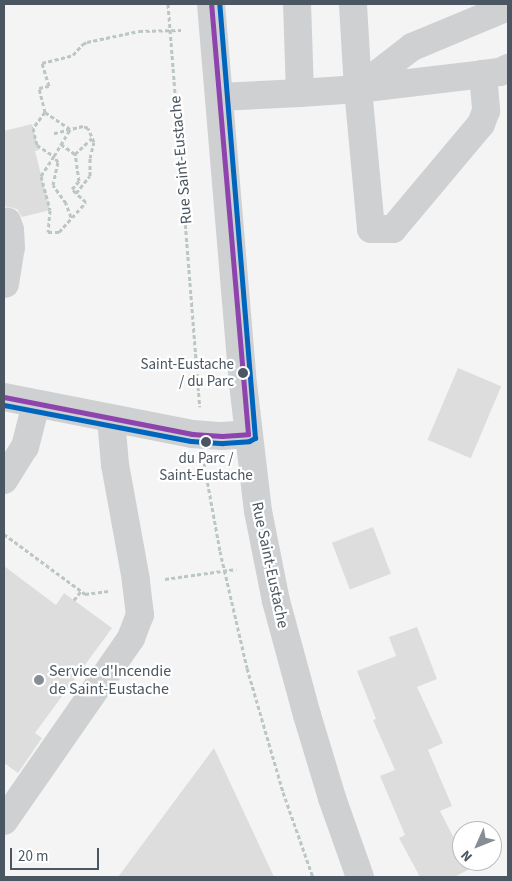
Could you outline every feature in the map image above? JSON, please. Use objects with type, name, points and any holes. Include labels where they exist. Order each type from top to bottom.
[{"type":"street","name":"Rue Saint-Eustache","points":[[212,4],[248,434],[258,510],[287,645],[323,772],[360,877]]},
{"type":"street","points":[[297,4],[300,93]]},
{"type":"street","points":[[220,98],[358,89],[496,71],[481,124],[393,228],[371,229],[358,89],[353,4]]},
{"type":"street","points":[[358,89],[412,47],[508,8]]},
{"type":"street","points":[[5,284],[11,248],[10,230],[7,221]]},
{"type":"street","points":[[4,397],[192,434],[222,436],[248,434]]},
{"type":"street","points":[[4,480],[25,447],[36,404]]},
{"type":"street","points":[[4,821],[131,638],[140,615],[136,580],[116,465],[111,418]]},
{"type":"path","name":"Rue Saint-Eustache","points":[[168,4],[198,377]]},
{"type":"path","points":[[70,129],[45,112],[39,88],[49,86],[42,63],[73,55],[87,42],[139,31],[181,30]]},
{"type":"path","points":[[45,112],[33,128],[37,145],[54,156],[58,162],[53,185],[66,203],[71,217]]},
{"type":"path","points":[[54,133],[70,129],[88,128],[93,137],[90,176],[76,193]]},
{"type":"path","points":[[61,144],[75,154],[79,181],[72,189],[86,202],[58,232],[48,232],[50,210],[42,176],[54,156],[61,144],[70,129]]},
{"type":"path","points":[[75,154],[93,137]]},
{"type":"path","points":[[204,463],[224,571],[265,737],[313,877]]},
{"type":"path","points":[[4,534],[85,594],[111,590]]},
{"type":"path","points":[[163,580],[236,569]]},
{"type":"path","points":[[74,600],[81,591]]},
{"type":"building","points":[[32,124],[39,150],[35,151],[50,210],[22,217],[17,209],[4,206],[4,131]]},
{"type":"building","points":[[458,368],[501,386],[471,458],[428,440]]},
{"type":"building","points":[[373,527],[391,574],[350,589],[332,543]]},
{"type":"building","name":"Service d'Incendie de Saint-Eustache","points":[[4,566],[56,605],[64,593],[112,628],[35,733],[42,738],[18,773],[4,763]]},
{"type":"building","points":[[417,627],[437,679],[417,687],[443,743],[428,750],[452,806],[440,811],[452,834],[452,871],[466,871],[454,877],[420,877],[399,838],[405,835],[380,776],[395,770],[373,720],[376,719],[357,671],[396,656],[389,637]]},
{"type":"building","points":[[214,748],[274,877],[118,877]]},
{"type":"transit line","points":[[4,397],[192,434],[222,436],[248,434],[211,4]]},
{"type":"transit line","points":[[4,405],[191,441],[223,443],[249,441],[255,438],[219,4]]},
{"type":"place","name":"Saint-Eustache / du Parc","points":[[243,373]]},
{"type":"place","name":"du Parc / Saint-Eustache","points":[[206,442]]},
{"type":"place","name":"Service d'Incendie de Saint-Eustache","points":[[39,680]]}]
